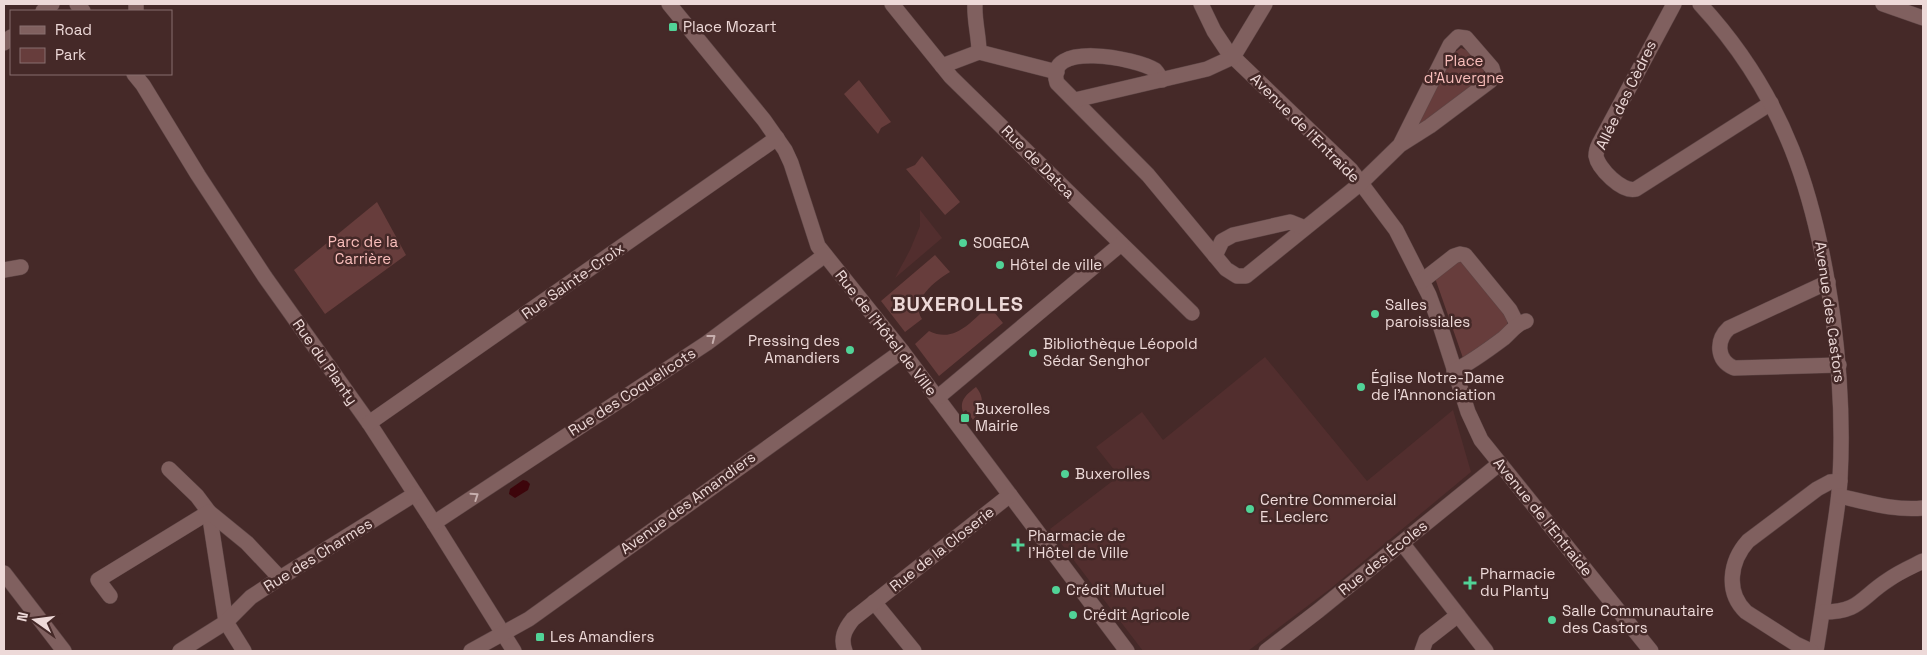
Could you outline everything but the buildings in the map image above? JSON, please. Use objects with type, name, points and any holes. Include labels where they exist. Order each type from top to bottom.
[{"type":"street","name":"Rue de l'Hôtel de Ville","points":[[668,4],[777,138],[791,163],[812,234],[825,256],[902,351],[1128,651]]},
{"type":"street","name":"Rue de Datca","points":[[892,4],[954,80],[1192,312]]},
{"type":"street","points":[[975,4],[974,12],[979,34],[979,52]]},
{"type":"street","name":"Avenue de l'Entraide","points":[[1201,4],[1214,31],[1233,57],[1351,170],[1396,230],[1422,281],[1440,325],[1454,371],[1476,430],[1499,464],[1651,651]]},
{"type":"street","points":[[1075,100],[1222,64],[1233,57],[1265,4]]},
{"type":"street","name":"Allée des Cèdres","points":[[1674,4],[1598,144],[1596,150],[1598,160],[1614,181],[1626,190],[1636,189],[1770,103]]},
{"type":"street","name":"Avenue des Castors","points":[[1700,4],[1727,35],[1756,77],[1800,168],[1817,226],[1828,282],[1839,365],[1842,440],[1839,496],[1816,651]]},
{"type":"street","points":[[1883,4],[1901,7],[1923,18]]},
{"type":"street","points":[[1162,80],[1157,72],[1152,69],[1121,58],[1104,56],[1072,57],[1061,63],[1056,72],[1057,83],[1148,176],[1231,273],[1242,277],[1246,276],[1361,183],[1400,145],[1430,126],[1492,78],[1494,72],[1492,68],[1466,38],[1458,37],[1450,45],[1400,145]]},
{"type":"street","points":[[942,66],[979,52],[1056,72]]},
{"type":"street","name":"Rue du Planty","points":[[135,75],[144,85],[198,175],[260,269],[369,423],[514,651]]},
{"type":"street","name":"Rue Sainte-Croix","points":[[369,423],[777,138]]},
{"type":"street","points":[[1215,256],[1222,241],[1233,235],[1290,222],[1305,228]]},
{"type":"street","points":[[937,398],[1121,244]]},
{"type":"street","points":[[1422,281],[1454,256],[1465,255],[1521,323],[1489,350],[1467,365],[1454,371]]},
{"type":"street","name":"Rue des Coquelicots","points":[[434,523],[707,343],[825,256]]},
{"type":"street","points":[[4,270],[21,267]]},
{"type":"street","points":[[1828,282],[1729,328],[1721,337],[1720,351],[1725,362],[1734,368],[1839,365]]},
{"type":"street","name":"Avenue des Amandiers","points":[[471,651],[529,619],[902,351]]},
{"type":"street","name":"Rue des Écoles","points":[[1266,651],[1499,464]]},
{"type":"street","points":[[169,469],[197,496],[209,512],[247,543],[280,578]]},
{"type":"street","points":[[1811,651],[1762,623],[1740,606],[1733,583],[1735,560],[1739,551],[1748,541],[1802,500],[1823,485],[1840,481]]},
{"type":"street","name":"Rue des Charmes","points":[[180,651],[226,622],[251,598],[280,578],[415,494]]},
{"type":"street","name":"Rue de la Closerie","points":[[845,651],[842,644],[843,635],[853,619],[1010,495]]},
{"type":"street","points":[[1839,496],[1894,509],[1923,508]]},
{"type":"street","points":[[110,596],[98,580],[209,512]]},
{"type":"street","points":[[209,512],[226,622],[244,651]]},
{"type":"street","points":[[1402,543],[1486,651]]},
{"type":"street","points":[[1823,612],[1842,611],[1853,607],[1886,581],[1923,561]]},
{"type":"street","points":[[4,573],[64,651]]},
{"type":"street","name":"Rue de la Closerie","points":[[874,602],[914,651]]},
{"type":"street","points":[[1422,651],[1426,640],[1458,614]]},
{"type":"shaded area","points":[[920,210],[942,238],[895,278],[920,226]]},
{"type":"shaded area","points":[[1265,357],[1367,481],[1453,410],[1471,472],[1330,589],[1248,651],[1143,651],[1050,529],[1119,476],[1096,447],[1142,412],[1163,440]]},
{"type":"shaded area","points":[[523,480],[530,484],[528,490],[515,498],[509,494],[510,489]]},
{"type":"green space","name":"Place d'Auvergne","points":[[1461,48],[1472,54],[1480,64],[1484,71],[1481,79],[1416,128],[1454,53]]},
{"type":"green space","points":[[859,80],[891,122],[881,128],[878,134],[844,94]]},
{"type":"green space","points":[[922,156],[960,202],[945,215],[906,169],[915,165]]},
{"type":"green space","name":"Parc de la Carrière","points":[[377,202],[406,255],[325,314],[294,270]]},
{"type":"green space","points":[[935,255],[950,272],[938,280],[926,292],[919,305],[922,319],[905,332],[881,301]]},
{"type":"green space","points":[[1454,261],[1467,261],[1508,315],[1507,327],[1463,358],[1435,278]]},
{"type":"green space","points":[[989,306],[1003,323],[939,376],[915,344],[929,331],[947,335],[955,333],[969,324]]},
{"type":"green space","points":[[976,387],[981,396],[982,404],[973,420],[966,410],[963,412],[962,404],[967,395]]},
{"type":"place","name":"Place Mozart","points":[[673,27]]},
{"type":"place","name":"SOGECA","points":[[963,243]]},
{"type":"place","name":"Hôtel de ville","points":[[1000,265]]},
{"type":"place","name":"Salles paroissiales","points":[[1375,314]]},
{"type":"place","name":"Pressing des Amandiers","points":[[850,350]]},
{"type":"place","name":"Bibliothèque Léopold Sédar Senghor","points":[[1033,353]]},
{"type":"place","name":"Église Notre-Dame de l'Annonciation","points":[[1361,387]]},
{"type":"place","name":"Buxerolles Mairie","points":[[965,418]]},
{"type":"place","name":"Buxerolles","points":[[1065,474]]},
{"type":"place","name":"Centre Commercial E. Leclerc","points":[[1250,509]]},
{"type":"place","name":"Pharmacie de l'Hôtel de Ville","points":[[1018,545]]},
{"type":"place","name":"Pharmacie du Planty","points":[[1470,583]]},
{"type":"place","name":"Crédit Mutuel","points":[[1056,590]]},
{"type":"place","name":"Crédit Agricole","points":[[1073,615]]},
{"type":"place","name":"Salle Communautaire des Castors","points":[[1552,620]]},
{"type":"place","name":"Les Amandiers","points":[[540,637]]},
{"type":"district","name":"BUXEROLLES","points":[[958,304]]}]
